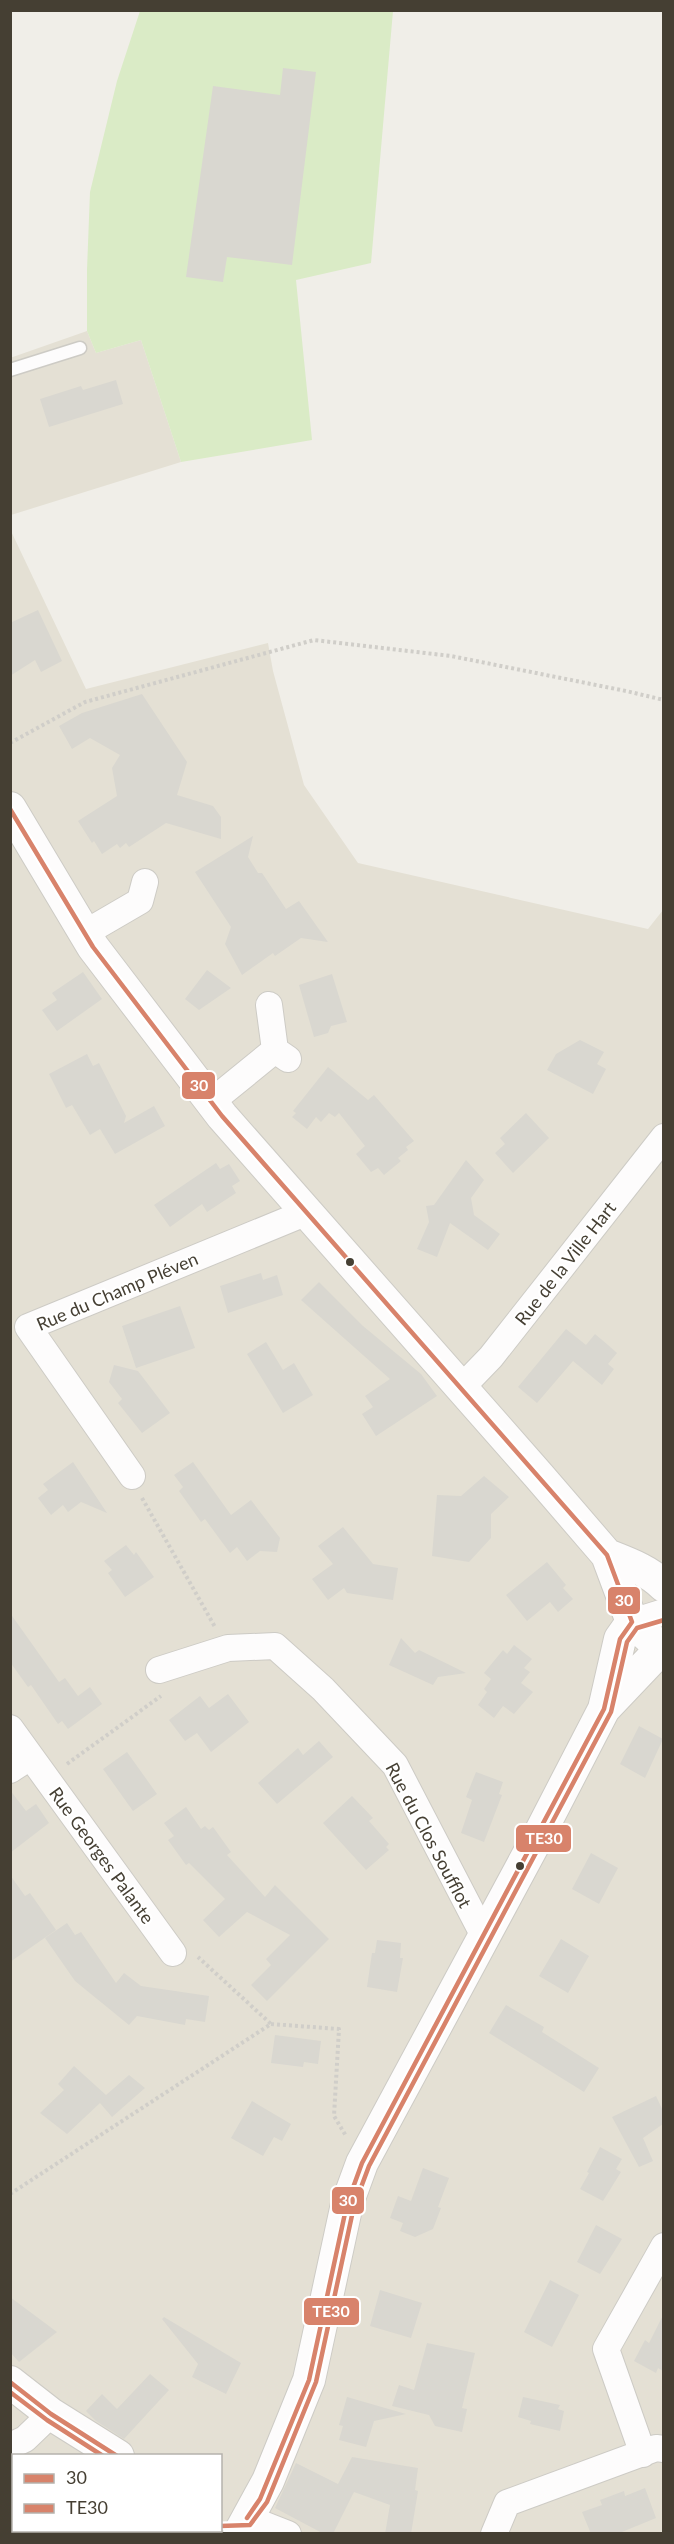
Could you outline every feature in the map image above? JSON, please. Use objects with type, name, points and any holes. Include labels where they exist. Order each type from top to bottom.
[{"type":"street","points":[[10,808],[85,933],[211,1102],[305,1213],[462,1387],[606,1555],[632,1622],[663,1648],[604,1709]]},
{"type":"street","points":[[85,933],[147,895]]},
{"type":"street","points":[[211,1102],[282,1055],[269,1005]]},
{"type":"street","name":"Rue de la Ville Hart","points":[[462,1387],[491,1357],[663,1137]]},
{"type":"street","name":"Rue du Champ Pléven","points":[[132,1476],[28,1327],[305,1213]]},
{"type":"street","points":[[606,1555],[656,1578],[663,1586]]},
{"type":"street","points":[[236,2523],[260,2499],[309,2380],[347,2204],[362,2163],[604,1709],[620,1639],[632,1622],[663,1612]]},
{"type":"street","name":"Rue du Clos Soufflot","points":[[164,1680],[228,1648],[275,1646],[323,1689],[394,1765],[484,1936]]},
{"type":"street","name":"Rue Georges Palante","points":[[10,1728],[20,1763],[46,1779],[173,1953]]},
{"type":"street","points":[[494,2534],[507,2503],[653,2452],[606,2349],[663,2246]]},
{"type":"street","points":[[10,2382],[51,2414],[115,2454]]},
{"type":"street","points":[[10,2446],[25,2439],[51,2414]]},
{"type":"street","points":[[236,2523],[288,2534]]},
{"type":"lane","points":[[10,370],[80,348]]},
{"type":"path","points":[[10,742],[85,702],[314,640],[451,656],[663,700]]},
{"type":"path","points":[[132,1476],[147,1509],[228,1648]]},
{"type":"path","points":[[46,1779],[164,1680]]},
{"type":"path","points":[[173,1953],[196,1955],[271,2024]]},
{"type":"path","points":[[10,2194],[271,2024],[339,2029],[334,2116],[362,2163]]},
{"type":"shaded area","points":[[87,331],[96,353],[141,340],[181,462],[11,515],[10,358]]},
{"type":"shaded area","points":[[10,529],[86,689],[268,643],[273,671],[304,785],[358,863],[648,929],[663,910],[663,2533],[11,2533]]},
{"type":"green space","points":[[140,11],[393,11],[371,263],[296,280],[312,440],[181,462],[141,340],[96,353],[87,331],[90,192],[117,81]]},
{"type":"building","points":[[283,68],[316,72],[292,265],[227,257],[223,282],[186,277],[213,86],[280,95]]},
{"type":"building","points":[[116,380],[123,404],[49,427],[40,399],[81,386],[83,390]]},
{"type":"building","points":[[38,610],[62,661],[41,672],[35,660],[10,676],[10,623]]},
{"type":"building","points":[[142,694],[187,762],[177,795],[213,806],[221,817],[221,839],[166,823],[129,847],[126,843],[120,848],[117,844],[102,854],[78,821],[117,796],[112,768],[120,755],[90,738],[72,749],[59,726],[82,713]]},
{"type":"building","points":[[253,836],[248,857],[258,873],[262,873],[286,909],[299,901],[328,942],[301,938],[275,956],[273,953],[242,975],[225,944],[231,927],[195,872]]},
{"type":"building","points":[[207,970],[231,988],[199,1010],[185,999]]},
{"type":"building","points":[[83,972],[102,999],[57,1031],[42,1010],[57,1000],[52,993]]},
{"type":"building","points":[[332,974],[347,1022],[331,1026],[328,1033],[314,1037],[299,985]]},
{"type":"building","points":[[580,1040],[604,1052],[597,1064],[606,1069],[593,1094],[547,1070],[556,1054]]},
{"type":"building","points":[[87,1054],[93,1066],[99,1063],[126,1116],[124,1123],[154,1106],[165,1126],[115,1154],[100,1129],[90,1135],[72,1105],[66,1108],[49,1074]]},
{"type":"building","points":[[328,1067],[368,1100],[374,1095],[414,1141],[398,1158],[401,1161],[384,1175],[378,1168],[371,1172],[356,1154],[365,1146],[339,1113],[335,1117],[329,1113],[321,1122],[316,1117],[307,1129],[292,1117],[296,1113],[293,1111]]},
{"type":"building","points":[[526,1113],[549,1138],[513,1173],[495,1153],[505,1144],[500,1138]]},
{"type":"building","points":[[466,1160],[484,1180],[471,1198],[474,1215],[500,1234],[488,1250],[450,1223],[437,1257],[417,1249],[429,1222],[426,1206],[434,1205]]},
{"type":"building","points":[[216,1163],[220,1169],[229,1164],[240,1181],[232,1186],[236,1193],[207,1212],[202,1204],[170,1227],[154,1205]]},
{"type":"building","points":[[261,1273],[263,1280],[277,1275],[283,1295],[228,1313],[220,1286]]},
{"type":"building","points":[[319,1282],[363,1326],[421,1374],[437,1396],[376,1436],[362,1414],[373,1407],[365,1396],[390,1379],[301,1300]]},
{"type":"building","points":[[180,1306],[195,1348],[136,1368],[122,1326]]},
{"type":"building","points":[[566,1329],[586,1345],[595,1334],[617,1353],[608,1364],[614,1369],[602,1385],[573,1361],[537,1403],[518,1387]]},
{"type":"building","points":[[266,1342],[283,1370],[294,1363],[313,1395],[283,1413],[247,1354]]},
{"type":"building","points":[[114,1365],[138,1371],[170,1413],[142,1433],[118,1403],[122,1399],[109,1382]]},
{"type":"building","points":[[73,1462],[107,1513],[81,1502],[68,1512],[63,1505],[51,1515],[38,1498],[48,1490],[43,1484]]},
{"type":"building","points":[[193,1462],[231,1515],[251,1500],[280,1538],[277,1552],[260,1551],[247,1561],[237,1547],[230,1553],[205,1519],[201,1522],[179,1491],[183,1487],[174,1475]]},
{"type":"building","points":[[484,1476],[509,1497],[491,1514],[491,1538],[469,1562],[432,1556],[437,1495],[461,1496]]},
{"type":"building","points":[[343,1527],[373,1564],[398,1568],[393,1600],[347,1593],[344,1588],[328,1600],[312,1579],[333,1564],[318,1546]]},
{"type":"building","points":[[126,1545],[134,1555],[136,1552],[154,1577],[125,1597],[108,1573],[112,1570],[104,1561]]},
{"type":"building","points":[[547,1562],[566,1585],[563,1588],[573,1599],[558,1612],[550,1602],[527,1621],[506,1595]]},
{"type":"building","points":[[10,1613],[59,1682],[65,1678],[78,1696],[90,1687],[102,1704],[68,1729],[62,1721],[58,1724],[31,1685],[28,1687],[10,1662]]},
{"type":"building","points":[[401,1638],[415,1653],[419,1650],[466,1673],[438,1677],[433,1685],[389,1665]]},
{"type":"building","points":[[514,1645],[532,1659],[524,1668],[530,1672],[521,1683],[533,1692],[514,1714],[503,1706],[494,1718],[478,1705],[487,1692],[484,1689],[491,1679],[484,1673],[503,1650],[507,1654]]},
{"type":"building","points":[[228,1694],[249,1722],[211,1752],[197,1733],[185,1741],[169,1720],[200,1696],[209,1708]]},
{"type":"building","points":[[639,1726],[663,1739],[645,1778],[620,1764]]},
{"type":"building","points":[[319,1741],[333,1757],[277,1804],[258,1783],[298,1748],[303,1755]]},
{"type":"building","points":[[127,1752],[157,1794],[133,1811],[103,1769]]},
{"type":"building","points":[[476,1772],[503,1782],[499,1794],[502,1795],[484,1842],[461,1833],[472,1800],[466,1797]]},
{"type":"building","points":[[10,1790],[26,1811],[36,1804],[49,1823],[10,1853]]},
{"type":"building","points":[[352,1796],[373,1818],[369,1821],[389,1844],[386,1847],[389,1850],[366,1870],[323,1823]]},
{"type":"building","points":[[186,1807],[201,1829],[205,1826],[209,1830],[213,1827],[231,1852],[227,1855],[265,1897],[275,1885],[329,1939],[267,2001],[251,1985],[271,1965],[266,1959],[290,1935],[247,1912],[219,1937],[203,1920],[225,1899],[189,1863],[186,1865],[168,1840],[174,1836],[164,1823]]},
{"type":"building","points":[[591,1853],[618,1868],[599,1904],[572,1889]]},
{"type":"building","points":[[10,1875],[25,1896],[30,1893],[56,1930],[10,1962]]},
{"type":"building","points":[[67,1923],[75,1935],[81,1932],[116,1983],[124,1973],[141,1986],[209,1996],[205,2022],[186,2019],[185,2025],[137,2016],[129,2025],[75,1981],[45,1938]]},
{"type":"building","points":[[561,1939],[589,1956],[568,1993],[539,1976]]},
{"type":"building","points":[[377,1940],[401,1943],[400,1958],[403,1958],[397,1992],[367,1987],[372,1953],[375,1953]]},
{"type":"building","points":[[506,2005],[544,2027],[542,2032],[599,2068],[584,2092],[489,2033]]},
{"type":"building","points":[[275,2035],[321,2041],[318,2064],[304,2062],[303,2067],[271,2063]]},
{"type":"building","points":[[74,2066],[106,2095],[129,2075],[145,2088],[112,2117],[100,2103],[67,2134],[40,2113],[64,2090],[58,2084]]},
{"type":"building","points":[[656,2096],[663,2111],[663,2124],[643,2138],[653,2161],[639,2167],[612,2117]]},
{"type":"building","points":[[252,2101],[291,2124],[282,2141],[274,2137],[263,2156],[231,2138]]},
{"type":"building","points":[[600,2147],[622,2159],[616,2169],[621,2172],[603,2201],[580,2189]]},
{"type":"building","points":[[423,2168],[449,2178],[438,2207],[441,2208],[433,2229],[415,2237],[400,2231],[403,2223],[390,2218],[398,2196],[411,2201]]},
{"type":"building","points":[[596,2225],[622,2239],[600,2274],[577,2262]]},
{"type":"building","points":[[550,2280],[579,2295],[552,2347],[524,2332]]},
{"type":"building","points":[[380,2290],[422,2303],[411,2338],[370,2326]]},
{"type":"building","points":[[10,2297],[57,2332],[19,2362],[10,2352]]},
{"type":"building","points":[[663,2315],[663,2371],[658,2368],[656,2373],[634,2361],[645,2340],[649,2343]]},
{"type":"building","points":[[164,2317],[241,2363],[226,2394],[192,2377],[198,2364],[162,2319]]},
{"type":"building","points":[[427,2343],[475,2353],[462,2408],[467,2409],[462,2432],[435,2426],[429,2415],[392,2406],[399,2385],[414,2390]]},
{"type":"building","points":[[150,2374],[169,2390],[124,2439],[96,2421],[86,2411],[102,2394],[117,2409]]},
{"type":"building","points":[[347,2397],[406,2414],[374,2421],[366,2447],[339,2440],[343,2426],[339,2425]]},
{"type":"building","points":[[523,2397],[560,2405],[558,2409],[564,2411],[560,2431],[530,2424],[531,2421],[518,2417]]},
{"type":"building","points":[[352,2457],[418,2468],[415,2490],[418,2491],[411,2534],[385,2534],[390,2505],[354,2492],[333,2534],[324,2534],[275,2508],[296,2463],[338,2484]]},
{"type":"building","points":[[645,2488],[656,2518],[617,2534],[591,2534],[582,2512],[602,2505],[600,2500],[624,2491],[625,2496]]},
{"type":"transit line","name":"30","points":[[10,809],[93,947],[222,1116],[607,1555],[632,1622],[620,1639],[604,1709],[362,2163],[347,2204],[309,2380],[260,2499],[247,2518]]},
{"type":"transit line","name":"TE30","points":[[222,2526],[250,2525],[267,2502],[316,2382],[354,2206],[369,2166],[611,1712],[627,1642],[637,1628],[664,1620]]},
{"type":"transit line","name":"30","points":[[10,2382],[51,2414],[114,2454]]},
{"type":"transit line","name":"TE30","points":[[10,2392],[47,2420],[100,2454]]}]
